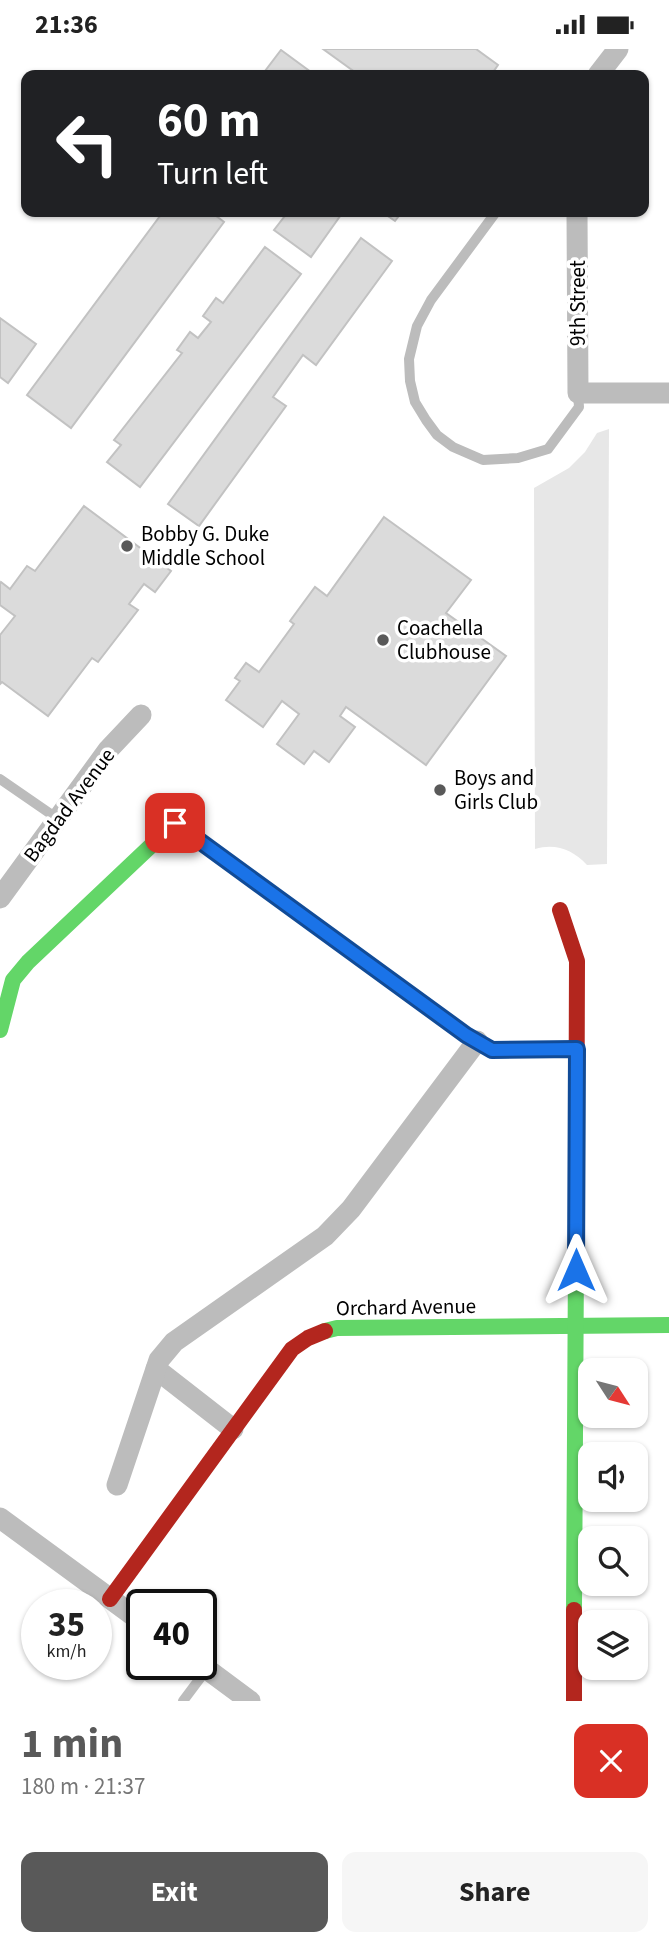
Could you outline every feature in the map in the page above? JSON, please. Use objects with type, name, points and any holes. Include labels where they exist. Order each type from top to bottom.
[{"type":"street","points":[[601,70],[610,52]]},
{"type":"street","name":"9th Street","points":[[577,217],[578,393]]},
{"type":"street","points":[[578,393],[669,393]]},
{"type":"street","name":"Bagdad Avenue","points":[[0,898],[108,750],[141,715]]},
{"type":"street","points":[[0,1030],[13,980],[28,962],[175,823],[492,1050],[577,1049]]},
{"type":"street","points":[[560,910],[577,961],[574,1701]]},
{"type":"street","points":[[117,1485],[159,1360],[174,1342],[334,1227],[351,1209],[477,1041]]},
{"type":"street","name":"Orchard Avenue","points":[[112,1596],[292,1349],[306,1337],[337,1328],[669,1325]]},
{"type":"street","points":[[156,1370],[233,1429]]},
{"type":"street","points":[[0,1518],[96,1589]]},
{"type":"street","points":[[217,1677],[250,1701]]},
{"type":"lane","points":[[492,217],[431,300],[417,326],[409,359],[415,402],[437,435],[453,447],[483,460],[501,460],[548,449],[579,407],[578,393]]},
{"type":"lane","points":[[0,779],[58,819]]},
{"type":"lane","points":[[183,1701],[195,1680]]},
{"type":"shaded area","points":[[609,429],[607,864],[587,865],[564,849],[535,849],[534,488],[569,468],[585,452],[597,433]]},
{"type":"building","points":[[323,49],[476,49],[498,65],[494,70],[352,70]]},
{"type":"building","points":[[281,50],[308,70],[266,70]]},
{"type":"building","points":[[159,217],[218,217],[224,222],[71,428],[27,395]]},
{"type":"building","points":[[284,217],[339,217],[311,257],[274,230]]},
{"type":"building","points":[[361,238],[392,261],[316,365],[303,355],[273,397],[286,406],[199,526],[168,504]]},
{"type":"building","points":[[265,247],[301,274],[140,487],[107,462],[121,445],[114,440],[182,353],[177,350],[190,332],[198,338],[211,322],[203,316],[216,298],[223,303]]},
{"type":"building","points":[[0,318],[36,344],[8,383],[0,377]]},
{"type":"building","points":[[84,506],[171,571],[155,592],[144,584],[129,604],[138,610],[98,662],[92,658],[48,716],[2,682],[0,684],[0,635],[15,616],[0,605],[0,584],[1,582],[10,589],[27,566],[35,571]]},
{"type":"building","name":"Coachella Clubhouse","points":[[384,517],[471,580],[446,613],[506,656],[426,765],[346,707],[340,716],[355,727],[329,762],[314,751],[304,764],[277,744],[299,714],[282,701],[263,727],[226,700],[240,681],[235,678],[246,663],[259,672],[294,624],[290,621],[315,587],[327,596]]},
{"type":"traffic: fast","points":[[0,1030],[13,980],[28,962],[175,823],[384,975]]},
{"type":"traffic: fast","points":[[574,1610],[576,1257]]},
{"type":"traffic: fast","points":[[325,1331],[337,1328],[669,1325]]},
{"type":"traffic: slow","points":[[384,975],[466,1035],[492,1050],[577,1049]]},
{"type":"traffic: jam","points":[[560,910],[577,961],[576,1257]]},
{"type":"traffic: jam","points":[[112,1596],[292,1349],[325,1331]]},
{"type":"traffic: jam","points":[[574,1610],[574,1701]]},
{"type":"place","name":"Bobby G. Duke Middle School","points":[[127,546]]},
{"type":"place","name":"Coachella Clubhouse","points":[[383,640]]},
{"type":"place","name":"Boys and Girls Club","points":[[440,790]]},
{"type":"route","points":[[175,823],[466,1035],[492,1050],[577,1049],[576,1270]]}]
